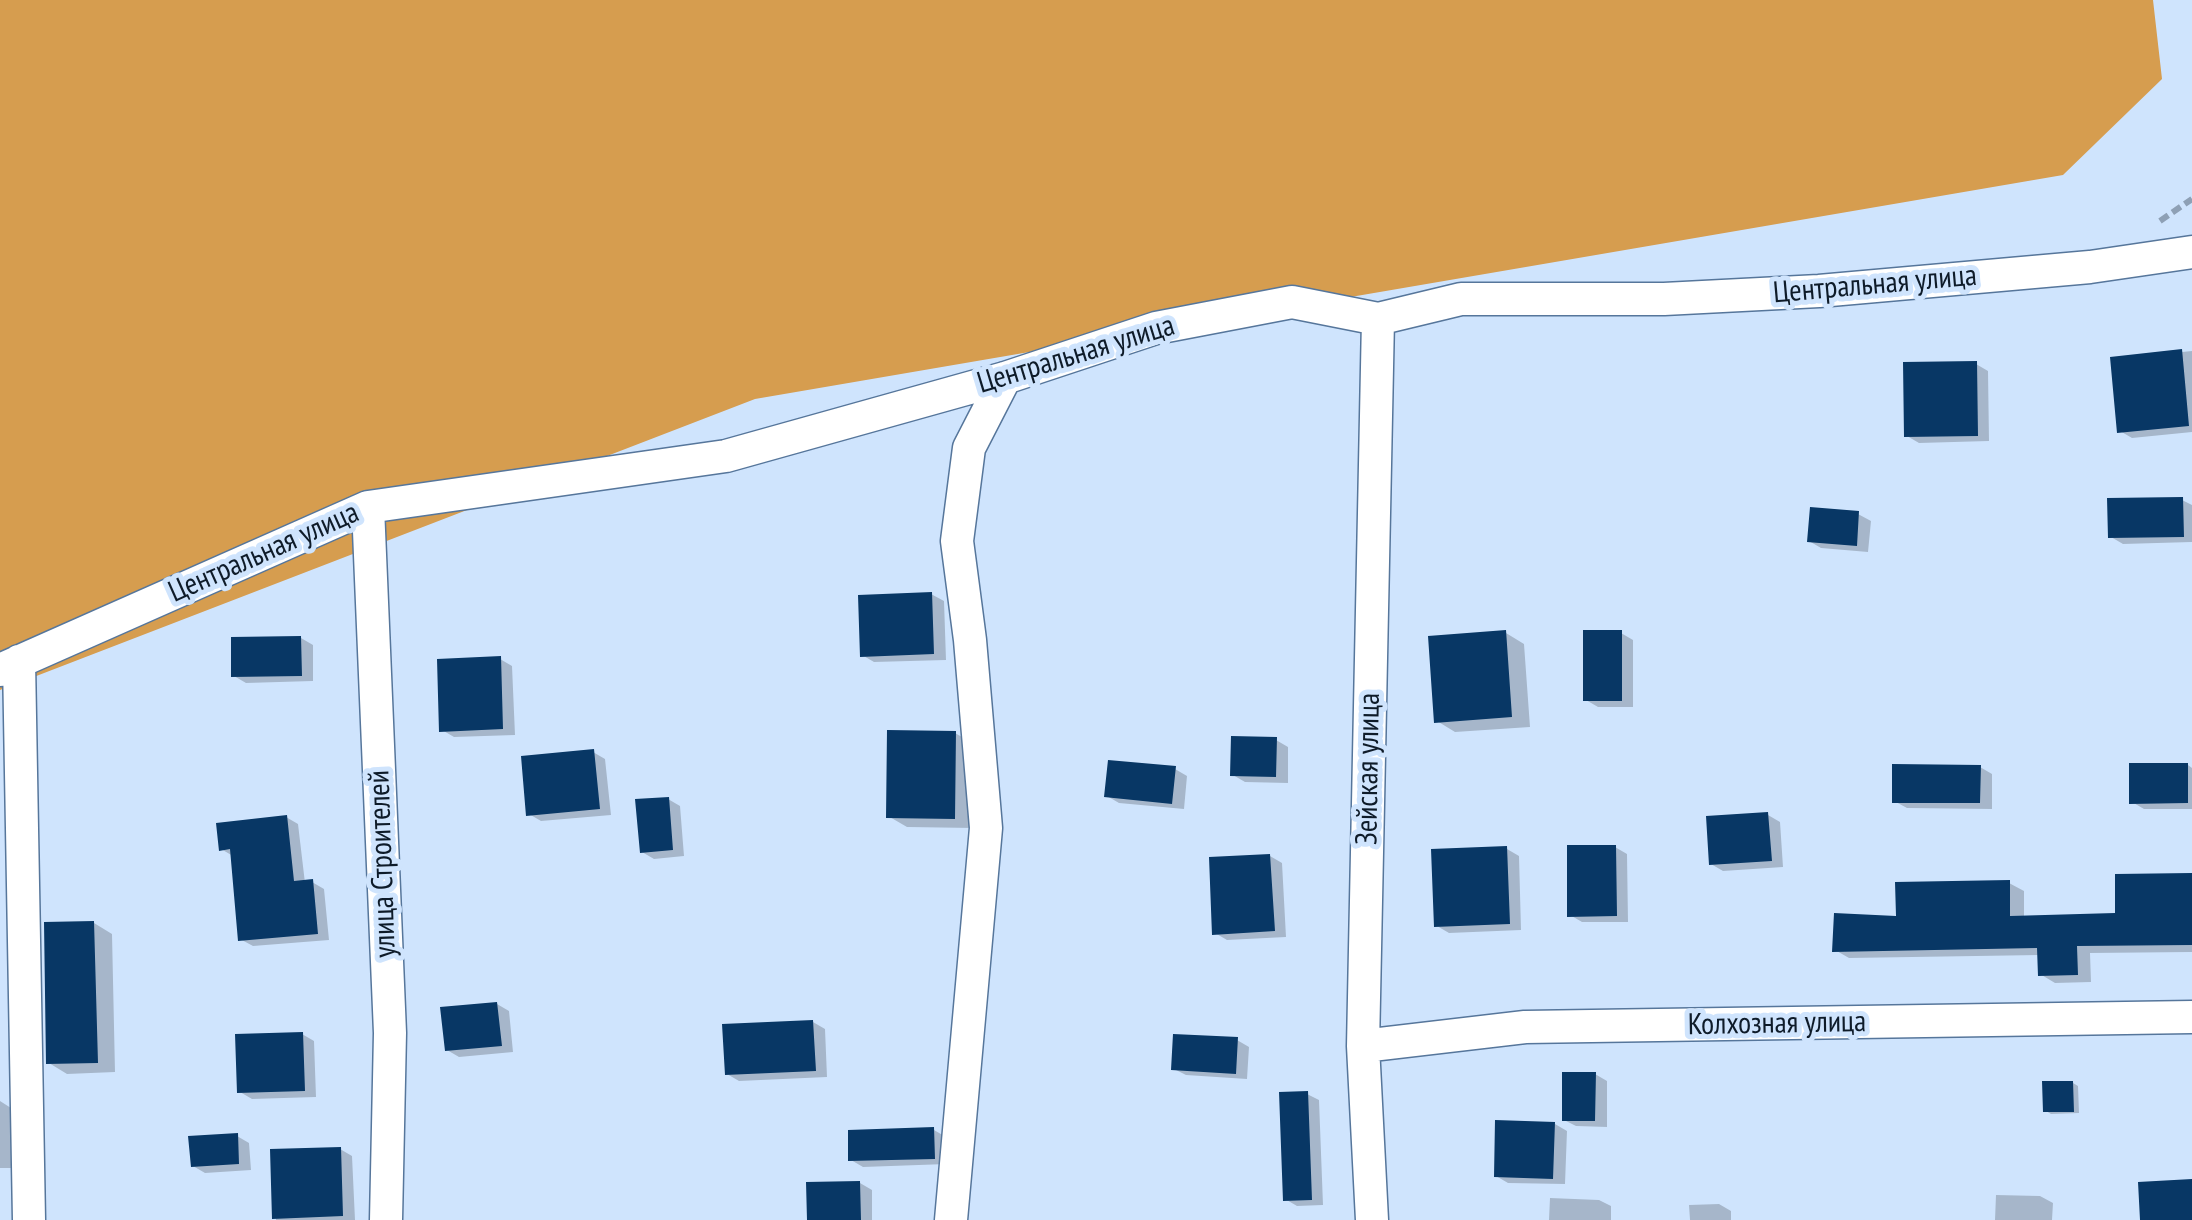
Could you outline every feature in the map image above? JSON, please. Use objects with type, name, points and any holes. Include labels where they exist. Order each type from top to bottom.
[{"type":"street","name":"Центральная улица","points":[[10,666],[368,507],[726,456],[1005,378],[1156,328],[1292,302],[1378,319],[1461,299],[1664,298],[1819,291],[2090,266],[2192,252]]},
{"type":"street","name":"Зейская улица","points":[[1372,1220],[1363,1046],[1378,319]]},
{"type":"street","points":[[951,1220],[986,828],[957,541],[969,448],[1005,378]]},
{"type":"street","name":"улица Строителей","points":[[368,507],[390,1033],[386,1220]]},
{"type":"street","points":[[10,666],[29,1220]]},
{"type":"street","name":"Колхозная улица","points":[[1363,1046],[1525,1028],[2192,1018]]},
{"type":"shaded area","points":[[0,0],[2153,0],[2162,79],[2063,175],[755,399],[0,690]]},
{"type":"building","points":[[2182,349],[2189,426],[2117,433],[2110,357]]},
{"type":"building","points":[[1977,361],[1978,436],[1904,437],[1903,362]]},
{"type":"building","points":[[2183,497],[2184,537],[2108,538],[2107,498]]},
{"type":"building","points":[[1810,507],[1859,511],[1857,546],[1807,542]]},
{"type":"building","points":[[932,592],[934,654],[860,657],[858,595]]},
{"type":"building","points":[[1506,630],[1512,717],[1434,723],[1428,636]]},
{"type":"building","points":[[1583,630],[1622,630],[1622,701],[1583,701]]},
{"type":"building","points":[[301,636],[302,676],[231,677],[231,637]]},
{"type":"building","points":[[501,656],[503,729],[439,732],[437,659]]},
{"type":"building","points":[[887,730],[956,731],[955,819],[886,818]]},
{"type":"building","points":[[1231,736],[1277,737],[1276,777],[1230,776]]},
{"type":"building","points":[[594,749],[600,809],[526,816],[521,756]]},
{"type":"building","points":[[1108,760],[1176,766],[1172,804],[1104,797]]},
{"type":"building","points":[[2129,763],[2188,763],[2188,803],[2129,804]]},
{"type":"building","points":[[1892,764],[1981,765],[1980,803],[1892,803]]},
{"type":"building","points":[[669,797],[673,850],[640,853],[635,799]]},
{"type":"building","points":[[1768,812],[1772,861],[1709,865],[1706,816]]},
{"type":"building","points":[[287,815],[294,881],[313,879],[318,934],[238,941],[230,849],[219,851],[216,823]]},
{"type":"building","points":[[1567,845],[1616,845],[1617,916],[1567,917]]},
{"type":"building","points":[[1507,846],[1510,924],[1434,927],[1431,849]]},
{"type":"building","points":[[1270,854],[1275,931],[1212,935],[1209,857]]},
{"type":"building","points":[[2192,873],[2192,945],[2077,946],[2078,975],[2038,976],[2037,948],[1832,952],[1834,913],[1896,916],[1895,882],[2010,880],[2010,916],[2115,913],[2115,874]]},
{"type":"building","points":[[94,921],[98,1063],[46,1064],[44,922]]},
{"type":"building","points":[[497,1002],[502,1046],[445,1051],[440,1007]]},
{"type":"building","points":[[813,1020],[816,1071],[725,1075],[722,1024]]},
{"type":"building","points":[[303,1032],[305,1091],[237,1093],[235,1034]]},
{"type":"building","points":[[1173,1034],[1238,1037],[1236,1074],[1171,1070]]},
{"type":"building","points":[[1562,1072],[1596,1072],[1595,1121],[1562,1121]]},
{"type":"building","points":[[2042,1081],[2073,1081],[2074,1112],[2043,1112]]},
{"type":"building","points":[[1308,1091],[1312,1200],[1283,1201],[1279,1092]]},
{"type":"building","points":[[1495,1120],[1555,1122],[1553,1179],[1494,1177]]},
{"type":"building","points":[[934,1127],[935,1159],[848,1161],[848,1130]]},
{"type":"building","points":[[238,1133],[239,1164],[191,1167],[188,1136]]},
{"type":"building","points":[[341,1147],[343,1216],[272,1219],[270,1149]]},
{"type":"building","points":[[2192,1179],[2192,1220],[2140,1220],[2138,1182]]},
{"type":"building","points":[[860,1181],[861,1220],[807,1220],[806,1182]]}]
